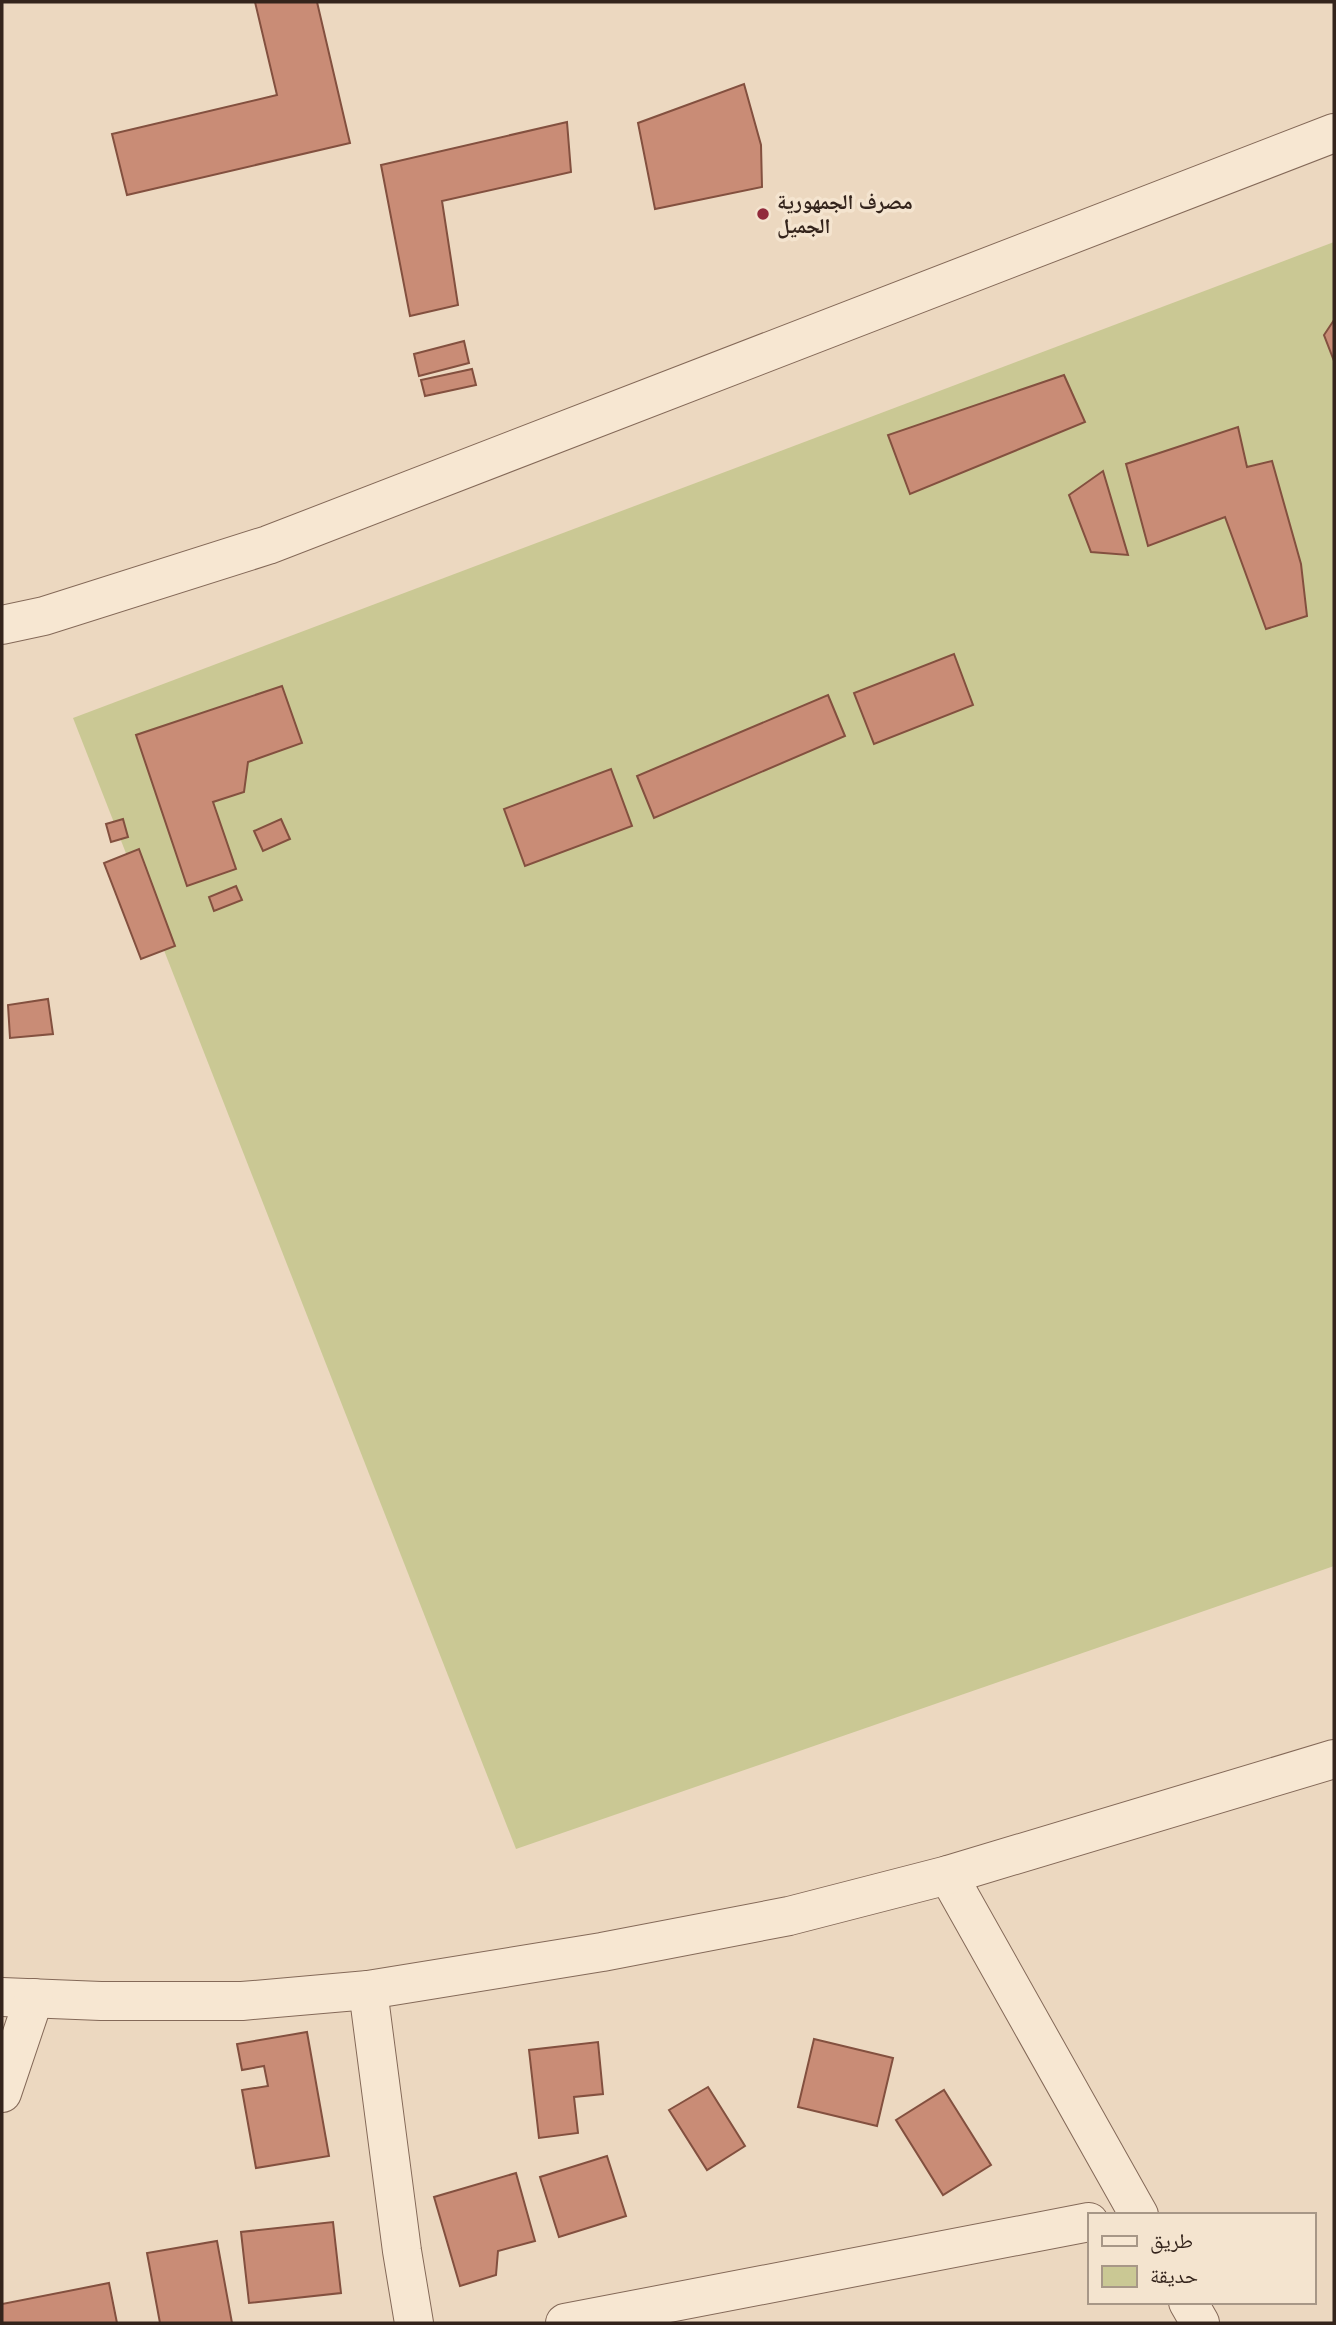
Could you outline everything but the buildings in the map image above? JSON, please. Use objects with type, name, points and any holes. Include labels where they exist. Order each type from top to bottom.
[{"type":"street","points":[[2,625],[44,616],[268,545],[1334,132]]},
{"type":"street","points":[[2,2093],[18,1998],[242,2001],[368,1990],[602,1952],[789,1916],[948,1875],[1334,1759]]},
{"type":"street","points":[[948,1875],[1134,2213]]},
{"type":"street","points":[[368,1990],[414,2323]]},
{"type":"street","points":[[565,2323],[1088,2222]]},
{"type":"street","points":[[1189,2304],[1200,2323]]},
{"type":"green space","points":[[1334,242],[1334,1566],[516,1849],[73,718]]},
{"type":"place","name":"مصرف الجمهورية الجميل","points":[[763,214]]}]
